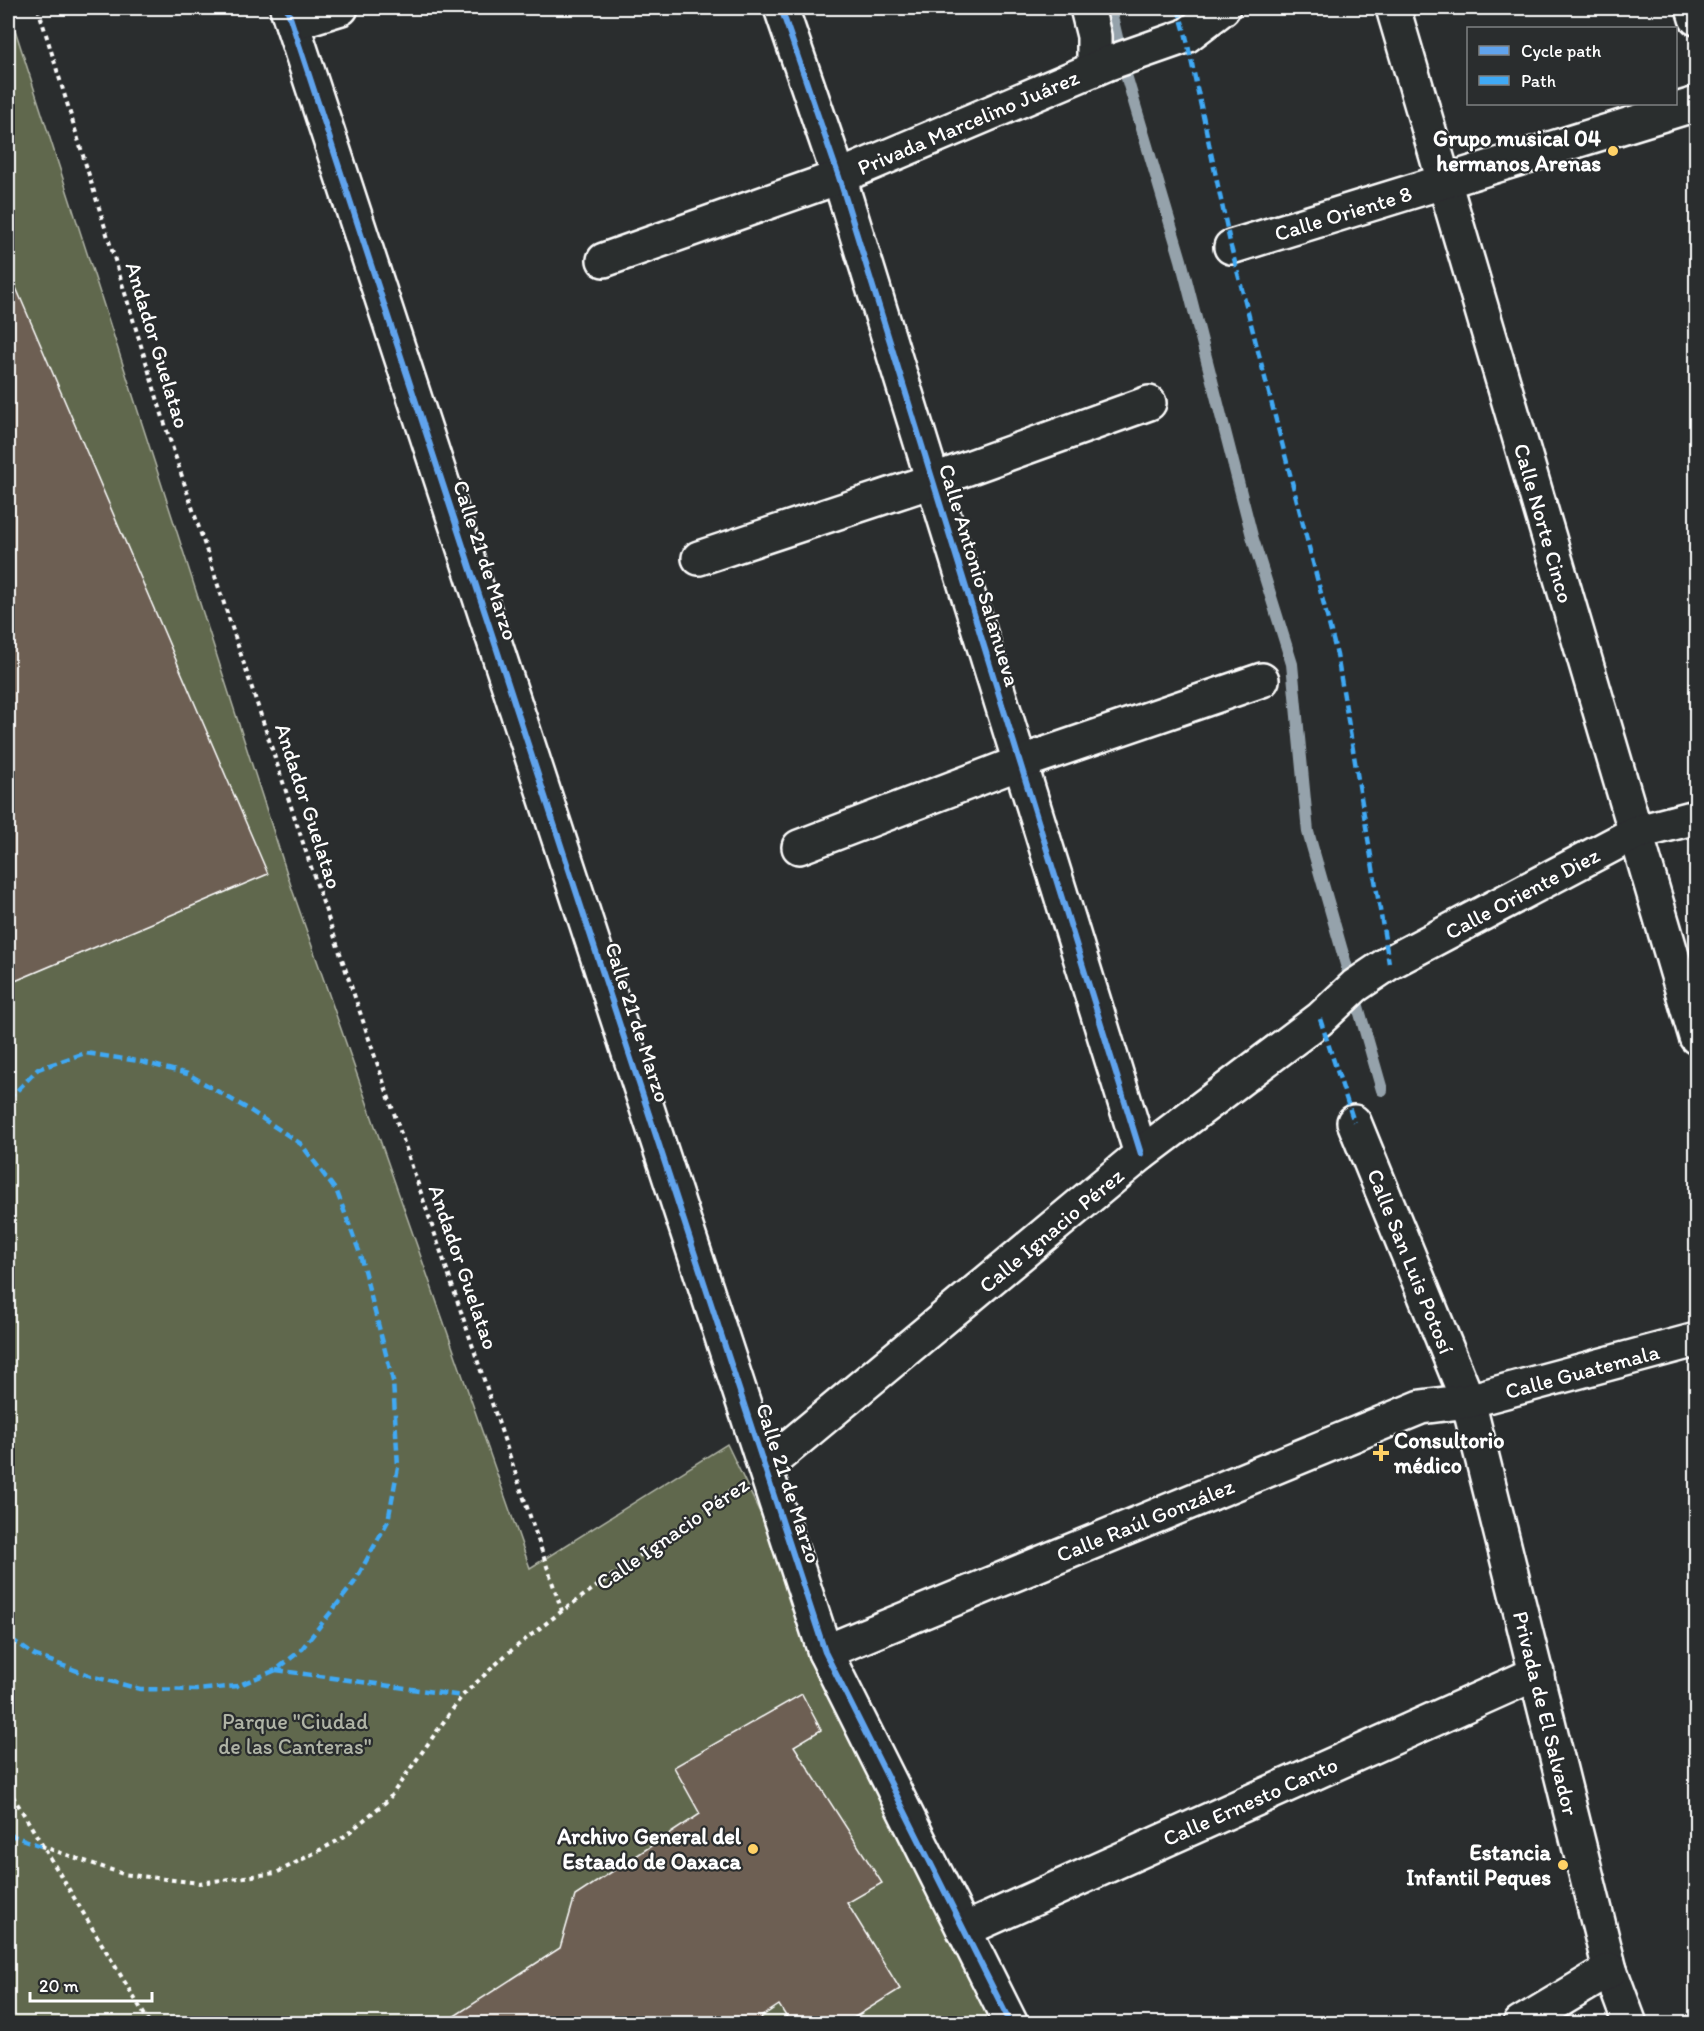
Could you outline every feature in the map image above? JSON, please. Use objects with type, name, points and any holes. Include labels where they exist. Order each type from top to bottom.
[{"type":"street","points":[[289,15],[341,8]]},
{"type":"street","name":"Calle Antonio Salanueva","points":[[781,8],[839,177],[1141,1154]]},
{"type":"street","points":[[1087,8],[1100,66]]},
{"type":"street","name":"Privada Marcelino Juárez","points":[[604,260],[839,177],[1100,66],[1172,40],[1222,8]]},
{"type":"street","name":"Calle Norte Cinco","points":[[1393,8],[1696,1037]]},
{"type":"street","points":[[1693,8],[1696,18]]},
{"type":"street","name":"Calle 21 de Marzo","points":[[289,15],[825,1652],[1011,2024]]},
{"type":"street","name":"Calle Oriente 8","points":[[1231,248],[1696,104]]},
{"type":"street","points":[[699,558],[932,481],[1149,403]]},
{"type":"street","points":[[799,847],[1019,763],[1262,680]]},
{"type":"street","name":"Calle Oriente Diez","points":[[1329,1010],[1355,986],[1389,963],[1635,833],[1696,817]]},
{"type":"street","name":"Calle Ignacio Pérez","points":[[765,1467],[1141,1154],[1329,1010]]},
{"type":"street","name":"Calle San Luis Potosí","points":[[1354,1122],[1468,1401]]},
{"type":"street","name":"Calle Guatemala","points":[[1468,1401],[1696,1340]]},
{"type":"street","name":"Calle Raúl González","points":[[825,1652],[1421,1407],[1468,1401]]},
{"type":"street","name":"Privada de El Salvador","points":[[1468,1401],[1610,1970],[1630,2024]]},
{"type":"street","name":"Calle Ernesto Canto","points":[[964,1930],[1537,1673]]},
{"type":"street","points":[[1520,2024],[1610,1970]]},
{"type":"path","points":[[8,1788],[150,2024]]},
{"type":"green space","name":"Parque \"Ciudad de las Canteras\"","points":[[8,8],[293,892],[530,1568],[727,1444],[1005,2023],[8,2024]]},
{"type":"building","points":[[8,269],[268,874],[8,984]]},
{"type":"building","name":"Archivo General del Estaado de Oaxaca","points":[[802,1694],[821,1730],[794,1746],[882,1883],[847,1903],[900,1989],[844,2024],[791,2024],[779,2005],[761,2017],[766,2024],[442,2024],[560,1948],[575,1896],[700,1814],[674,1767]]},
{"type":"waterway","points":[[1110,8],[1126,75],[1181,260],[1252,536],[1292,664],[1308,832],[1382,1090]]},
{"type":"marked path","points":[[1178,8],[1231,247],[1337,655],[1389,963]]},
{"type":"marked path","points":[[1320,1019],[1354,1122]]},
{"type":"marked path","points":[[8,1100],[38,1069],[85,1053],[138,1061],[188,1074],[248,1109],[301,1144],[337,1192],[359,1251],[393,1381],[398,1467],[388,1521],[354,1583],[300,1651],[276,1670],[237,1686],[197,1690],[140,1689],[91,1676],[34,1655],[8,1637]]},
{"type":"marked path","points":[[276,1670],[462,1696]]},
{"type":"marked path","points":[[8,1834],[41,1846]]},
{"type":"cycle path","points":[[287,8],[825,1652],[1011,2024]]},
{"type":"cycle path","points":[[781,8],[839,177],[1141,1154]]},
{"type":"place","name":"Grupo musical 04 hermanos Arenas","points":[[1613,151]]},
{"type":"place","name":"Consultorio médico","points":[[1381,1453]]},
{"type":"place","name":"Archivo General del Estaado de Oaxaca","points":[[753,1849]]},
{"type":"place","name":"Estancia Infantil Peques","points":[[1563,1865]]}]
